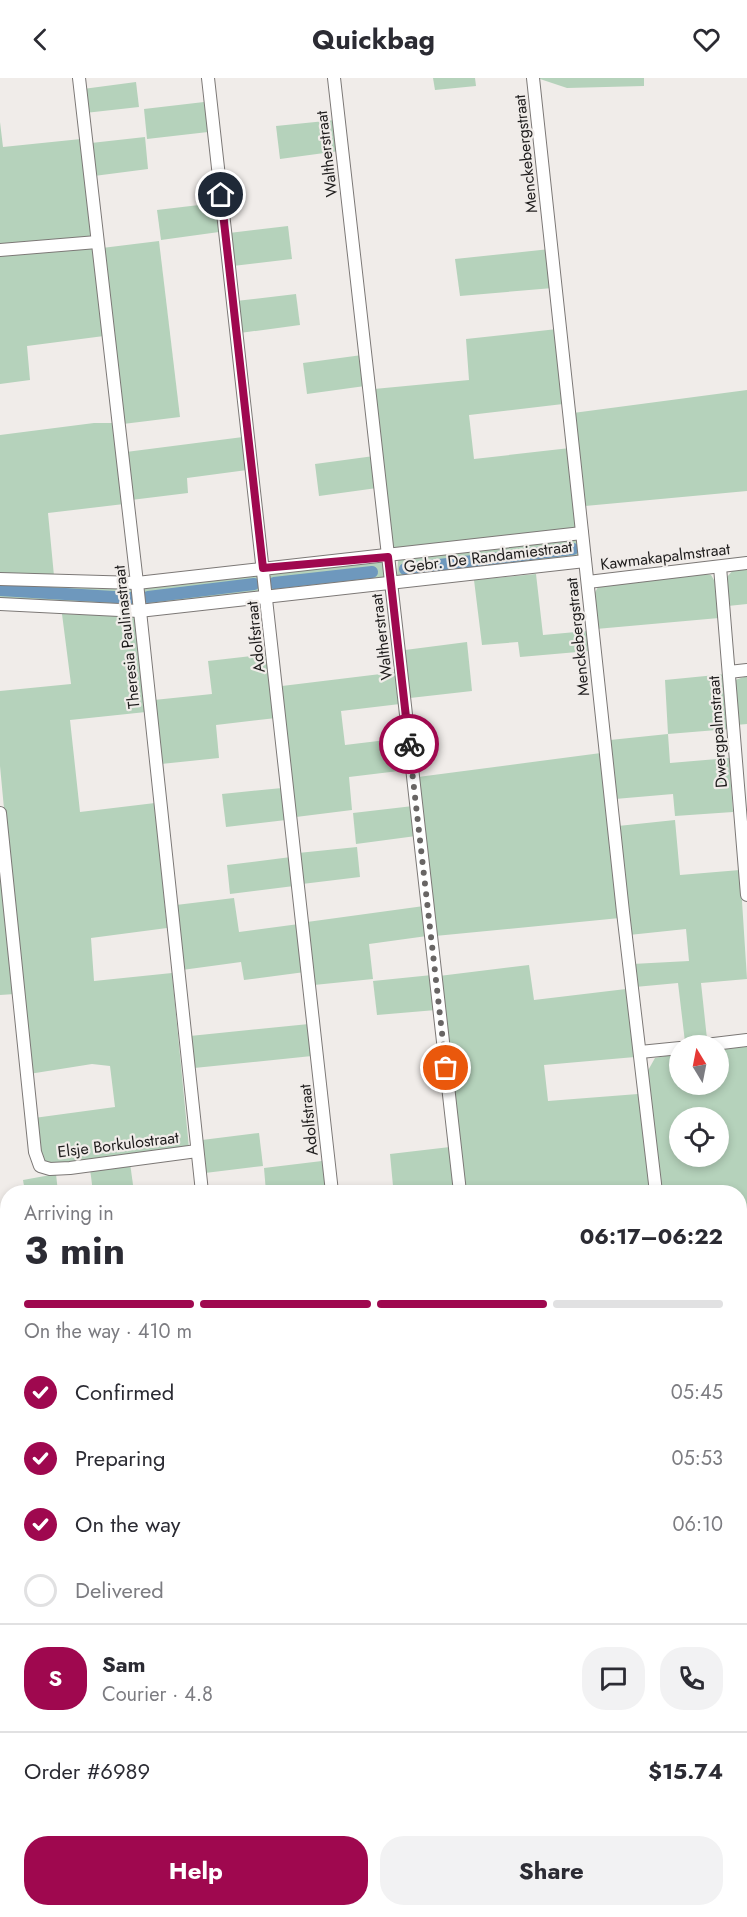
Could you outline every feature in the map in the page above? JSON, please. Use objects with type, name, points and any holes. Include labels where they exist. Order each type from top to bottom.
[{"type":"street","name":"Theresia Paulinastraat","points":[[79,78],[137,583],[201,1185]]},
{"type":"street","name":"Adolfstraat","points":[[207,78],[331,1185]]},
{"type":"street","name":"Waltherstraat","points":[[334,78],[459,1185]]},
{"type":"street","name":"Menckebergstraat","points":[[533,78],[655,1185]]},
{"type":"street","points":[[0,250],[97,242]]},
{"type":"street","name":"Gebr. De Randamiestraat","points":[[0,579],[137,583],[263,568],[388,557],[582,533]]},
{"type":"street","name":"Gebr. De Randamiestraat","points":[[0,604],[139,611],[267,599],[585,561]]},
{"type":"street","name":"Kawmakapalmstraat","points":[[588,582],[747,563]]},
{"type":"street","name":"Dwergpalmstraat","points":[[720,567],[729,672],[742,780],[747,895]]},
{"type":"street","points":[[729,672],[747,670]]},
{"type":"street","name":"Elsje Borkulostraat","points":[[0,813],[34,1141],[40,1166],[50,1169],[70,1168],[197,1151]]},
{"type":"street","points":[[729,1042],[747,1040]]},
{"type":"street","points":[[640,1052],[669,1048]]},
{"type":"green space","points":[[433,78],[475,78],[476,86],[435,90]]},
{"type":"green space","points":[[537,78],[644,78],[644,86],[567,88]]},
{"type":"green space","points":[[136,82],[139,107],[85,113],[83,89]]},
{"type":"green space","points":[[204,102],[208,132],[147,139],[144,109]]},
{"type":"green space","points":[[335,120],[339,151],[280,159],[276,126]]},
{"type":"green space","points":[[0,122],[3,147],[81,139],[92,238],[0,247]]},
{"type":"green space","points":[[145,137],[148,169],[94,176],[91,143]]},
{"type":"green space","points":[[216,203],[219,232],[161,240],[157,210]]},
{"type":"green space","points":[[288,226],[292,259],[233,266],[229,233]]},
{"type":"green space","points":[[159,241],[180,417],[123,424],[102,248]]},
{"type":"green space","points":[[91,247],[95,252],[104,336],[27,346],[30,380],[0,384],[0,254]]},
{"type":"green space","points":[[550,249],[553,288],[460,296],[455,259]]},
{"type":"green space","points":[[296,294],[300,325],[240,333],[236,301]]},
{"type":"green space","points":[[557,329],[563,404],[469,415],[474,459],[570,448],[577,525],[573,530],[394,549],[390,545],[374,389],[469,380],[466,339]]},
{"type":"green space","points":[[362,355],[365,386],[307,394],[303,363]]},
{"type":"green space","points":[[747,390],[747,491],[585,506],[573,413]]},
{"type":"green space","points":[[94,423],[113,423],[124,504],[48,513],[54,576],[0,574],[0,435]]},
{"type":"green space","points":[[243,437],[247,470],[187,478],[188,493],[131,500],[126,452]]},
{"type":"green space","points":[[374,456],[377,488],[319,496],[315,464]]},
{"type":"green space","points":[[577,539],[580,553],[575,558],[402,579],[397,576],[398,561],[403,558]]},
{"type":"green space","points":[[381,562],[385,564],[386,577],[382,580],[277,592],[271,590],[269,577],[274,572]]},
{"type":"green space","points":[[747,567],[747,604],[728,606],[727,577],[734,569]]},
{"type":"green space","points":[[536,574],[543,635],[587,631],[589,651],[520,657],[518,642],[482,645],[474,580]]},
{"type":"green space","points":[[258,575],[261,591],[257,595],[147,604],[143,600],[145,587]]},
{"type":"green space","points":[[711,575],[717,585],[719,618],[596,629],[593,596],[598,587]]},
{"type":"green space","points":[[0,584],[134,590],[134,608],[0,601]]},
{"type":"green space","points":[[62,614],[136,616],[146,712],[70,720],[80,812],[155,803],[167,928],[91,938],[94,981],[172,973],[189,1148],[64,1165],[41,1162],[34,1118],[115,1107],[110,1066],[92,1064],[29,1074],[0,766],[0,691],[71,684]]},
{"type":"green space","points":[[467,642],[472,691],[410,698],[405,650]]},
{"type":"green space","points":[[268,654],[276,718],[216,725],[219,758],[161,764],[154,700],[212,694],[208,661]]},
{"type":"green space","points":[[397,672],[400,704],[341,711],[345,745],[403,738],[407,770],[349,777],[352,810],[296,817],[282,686]]},
{"type":"green space","points":[[726,674],[729,729],[668,734],[665,680]]},
{"type":"green space","points":[[747,676],[747,724],[736,725],[735,680]]},
{"type":"green space","points":[[668,734],[670,763],[729,758],[733,812],[675,816],[673,794],[615,799],[610,740]]},
{"type":"green space","points":[[601,753],[620,918],[435,936],[418,777]]},
{"type":"green space","points":[[282,788],[286,820],[226,827],[222,794]]},
{"type":"green space","points":[[413,806],[416,836],[356,844],[353,813]]},
{"type":"green space","points":[[675,820],[680,875],[740,870],[747,979],[701,983],[707,1035],[684,1035],[678,983],[635,987],[632,964],[689,961],[686,929],[629,935],[618,826]]},
{"type":"green space","points":[[357,847],[360,877],[302,884],[298,853]]},
{"type":"green space","points":[[0,849],[15,994],[0,995]]},
{"type":"green space","points":[[291,857],[294,886],[230,894],[227,865]]},
{"type":"green space","points":[[234,898],[239,932],[299,924],[305,972],[244,980],[241,962],[182,970],[176,905]]},
{"type":"green space","points":[[424,906],[427,936],[369,944],[373,979],[314,985],[307,922]]},
{"type":"green space","points":[[529,965],[534,1000],[626,989],[635,1057],[544,1065],[548,1101],[638,1094],[650,1185],[463,1185],[439,976]]},
{"type":"green space","points":[[432,975],[436,1010],[377,1015],[373,981]]},
{"type":"green space","points":[[309,1024],[312,1056],[194,1068],[190,1036]]},
{"type":"green space","points":[[747,1046],[747,1185],[660,1185],[646,1074],[655,1058],[669,1055],[669,1095],[729,1095],[729,1048]]},
{"type":"green space","points":[[259,1133],[263,1166],[205,1173],[202,1140]]},
{"type":"green space","points":[[450,1147],[454,1185],[393,1185],[390,1154]]},
{"type":"green space","points":[[322,1161],[325,1185],[265,1185],[264,1168]]},
{"type":"green space","points":[[130,1163],[133,1185],[92,1185],[90,1169]]},
{"type":"green space","points":[[56,1174],[57,1185],[24,1185],[23,1180]]},
{"type":"waterway","points":[[405,569],[573,549]]},
{"type":"waterway","points":[[274,583],[372,572]]},
{"type":"waterway","points":[[148,597],[254,584]]},
{"type":"waterway","points":[[0,590],[130,598]]},
{"type":"way so far","points":[[409,744],[446,1068]]},
{"type":"route","points":[[221,195],[263,568],[388,557],[409,744]]}]
